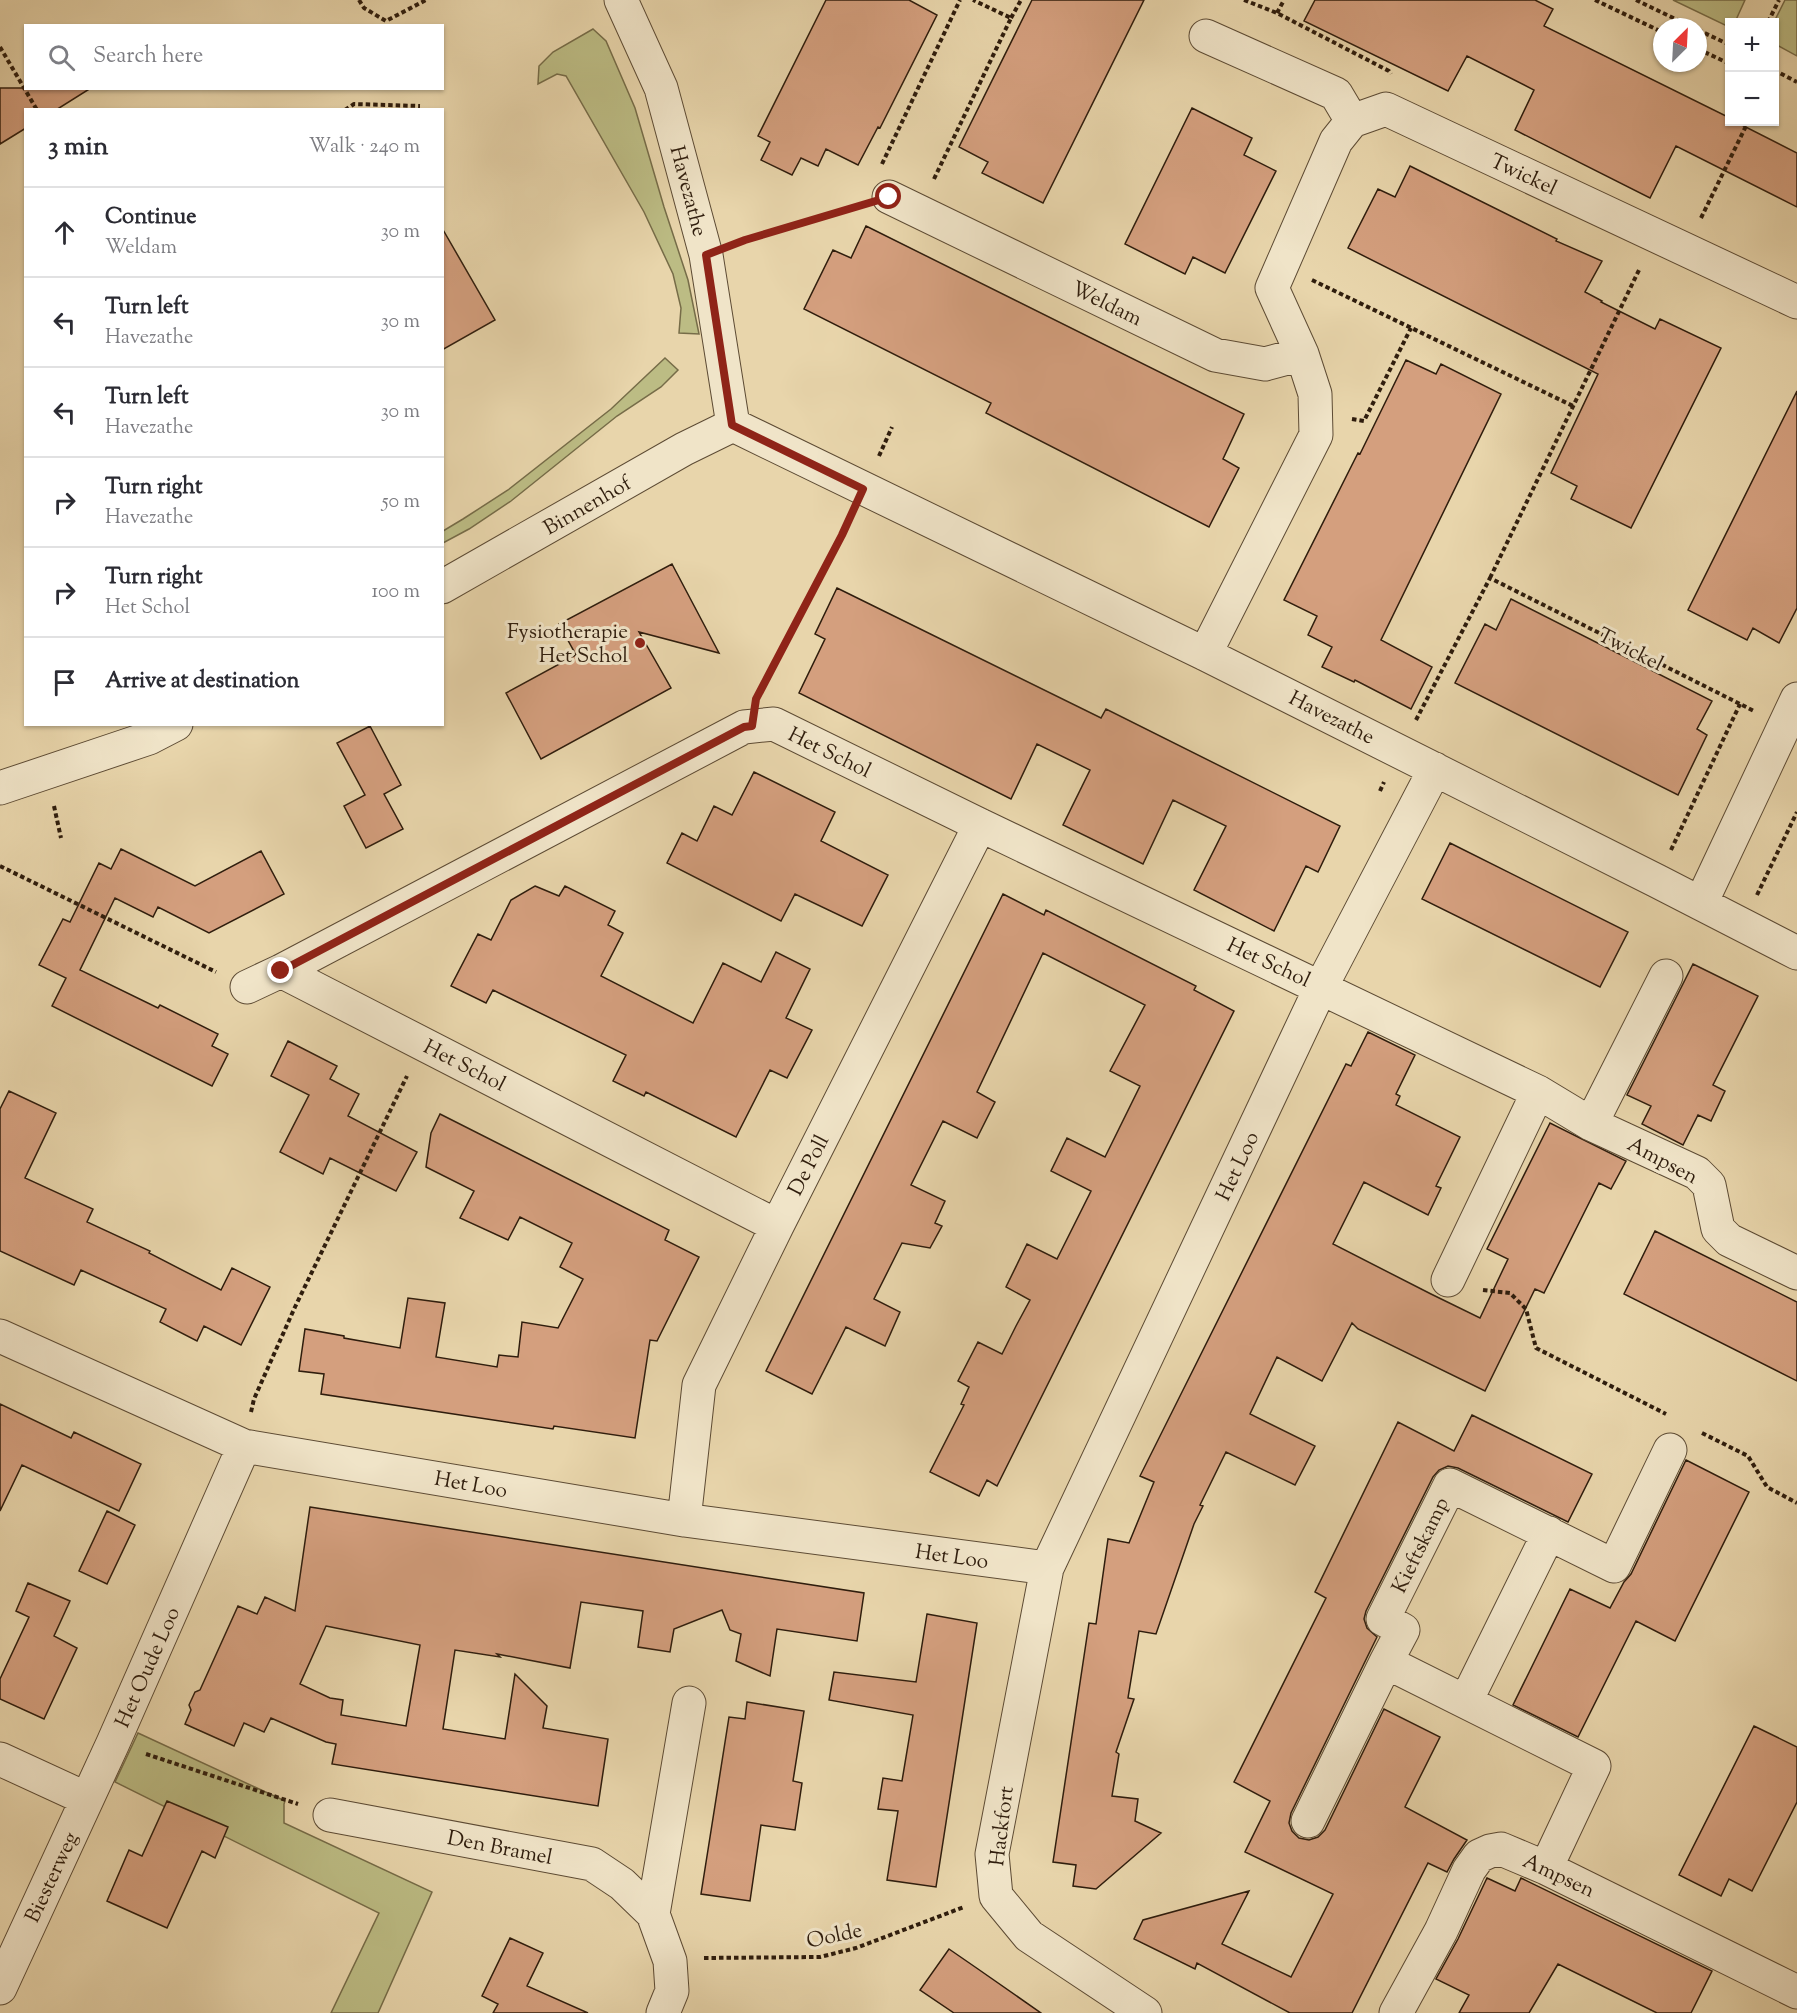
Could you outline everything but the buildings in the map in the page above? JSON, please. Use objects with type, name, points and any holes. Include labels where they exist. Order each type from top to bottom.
[{"type":"street","name":"Havezathe","points":[[621,0],[661,88],[706,255],[732,425],[1205,654],[1657,880],[1797,953]]},
{"type":"street","points":[[1206,36],[1336,94],[1352,121]]},
{"type":"street","points":[[1205,654],[1316,435],[1315,394],[1302,354],[1272,288],[1336,141],[1352,121],[1386,110],[1391,112]]},
{"type":"street","name":"Twickel","points":[[1391,112],[1797,302]]},
{"type":"street","name":"Weldam","points":[[895,194],[1215,355],[1265,364],[1302,354]]},
{"type":"street","name":"Binnenhof","points":[[444,586],[684,449],[732,425]]},
{"type":"street","points":[[1701,903],[1792,709]]},
{"type":"street","name":"Het Schol","points":[[247,987],[744,727],[774,724],[980,825],[1322,987]]},
{"type":"street","points":[[0,788],[149,738],[172,726]]},
{"type":"street","name":"Het Loo","points":[[0,1336],[244,1446],[684,1520],[1047,1568],[1322,987],[1435,769]]},
{"type":"street","name":"De Poll","points":[[684,1520],[699,1385],[980,825]]},
{"type":"street","name":"Het Schol","points":[[281,971],[777,1226]]},
{"type":"street","points":[[1591,1124],[1666,976]]},
{"type":"street","name":"Ampsen","points":[[1322,987],[1538,1092],[1591,1124],[1697,1173],[1709,1185],[1718,1229],[1730,1240],[1797,1273]]},
{"type":"street","points":[[1448,1280],[1538,1092]]},
{"type":"street","name":"Het Oude Loo","points":[[87,1799],[244,1446]]},
{"type":"street","name":"Kieftskamp","points":[[1308,1821],[1403,1630],[1383,1619],[1450,1485],[1614,1566],[1670,1450]]},
{"type":"street","points":[[1466,1701],[1549,1533]]},
{"type":"street","name":"Hackfort","points":[[1047,1568],[992,1854],[996,1896],[1029,1936],[1145,2013]]},
{"type":"street","points":[[1386,1662],[1594,1766],[1546,1868]]},
{"type":"street","points":[[652,1914],[689,1703]]},
{"type":"street","points":[[0,1759],[87,1799]]},
{"type":"street","name":"Biesterweg","points":[[0,1988],[87,1799]]},
{"type":"street","name":"Den Bramel","points":[[330,1815],[592,1864],[622,1884],[652,1914],[670,1960],[672,1991],[663,2013]]},
{"type":"street","name":"Ampsen","points":[[1396,2013],[1441,1931],[1469,1870],[1479,1856],[1502,1849],[1546,1868],[1797,1992]]},
{"type":"path","points":[[359,0],[364,8],[386,21],[426,0]]},
{"type":"path","points":[[895,194],[960,0]]},
{"type":"path","points":[[973,0],[1011,18]]},
{"type":"path","points":[[706,255],[745,240],[895,194],[1021,0]]},
{"type":"path","points":[[1245,0],[1277,13],[1389,71],[1401,89],[1391,112]]},
{"type":"path","points":[[1277,13],[1284,0]]},
{"type":"path","points":[[1595,0],[1653,28]]},
{"type":"path","points":[[1636,0],[1673,18]]},
{"type":"path","points":[[1770,18],[1779,0]]},
{"type":"path","points":[[1707,34],[1725,43]]},
{"type":"path","points":[[0,47],[24,88]]},
{"type":"path","points":[[1707,53],[1725,62]]},
{"type":"path","points":[[1778,72],[1797,82]]},
{"type":"path","points":[[25,90],[36,108]]},
{"type":"path","points":[[349,108],[354,105],[420,106]]},
{"type":"path","points":[[1685,250],[1746,126]]},
{"type":"path","points":[[1380,791],[1490,578],[1656,236]]},
{"type":"path","points":[[1281,265],[1573,406]]},
{"type":"path","points":[[1316,413],[1364,421],[1411,328]]},
{"type":"path","points":[[752,726],[756,699],[842,535],[892,427]]},
{"type":"path","name":"Twickel","points":[[1490,578],[1761,714],[1792,709]]},
{"type":"path","points":[[1657,880],[1740,704]]},
{"type":"path","points":[[1734,922],[1749,912],[1797,812]]},
{"type":"path","points":[[0,866],[247,987]]},
{"type":"path","points":[[244,1446],[258,1389],[295,1307],[423,1043]]},
{"type":"path","points":[[1448,1280],[1484,1290],[1510,1293],[1526,1309],[1536,1348],[1667,1415]]},
{"type":"path","points":[[1697,1430],[1748,1456],[1767,1487],[1797,1503]]},
{"type":"path","points":[[113,1743],[330,1815]]},
{"type":"path","name":"Oolde","points":[[670,1960],[820,1957],[856,1948],[996,1896]]},
{"type":"green space","points":[[1673,0],[1745,0],[1737,18],[1725,18],[1725,25]]},
{"type":"green space","points":[[1785,0],[1797,0],[1797,56],[1779,46],[1779,18],[1776,18]]},
{"type":"green space","points":[[593,29],[606,41],[635,108],[688,280],[699,334],[679,333],[681,308],[673,274],[644,212],[566,76],[557,74],[538,84],[539,66],[553,52]]},
{"type":"green space","points":[[665,358],[678,370],[661,387],[617,416],[511,501],[444,542],[444,530],[508,490],[611,409]]},
{"type":"green space","points":[[138,1733],[285,1801],[284,1823],[432,1892],[378,2013],[331,2013],[379,1913],[115,1782]]},
{"type":"place","name":"Fysiotherapie Het Schol","points":[[640,643]]},
{"type":"route","points":[[281,971],[744,727],[752,726],[756,699],[842,535],[863,489],[732,425],[706,255],[745,240],[889,197]]}]
